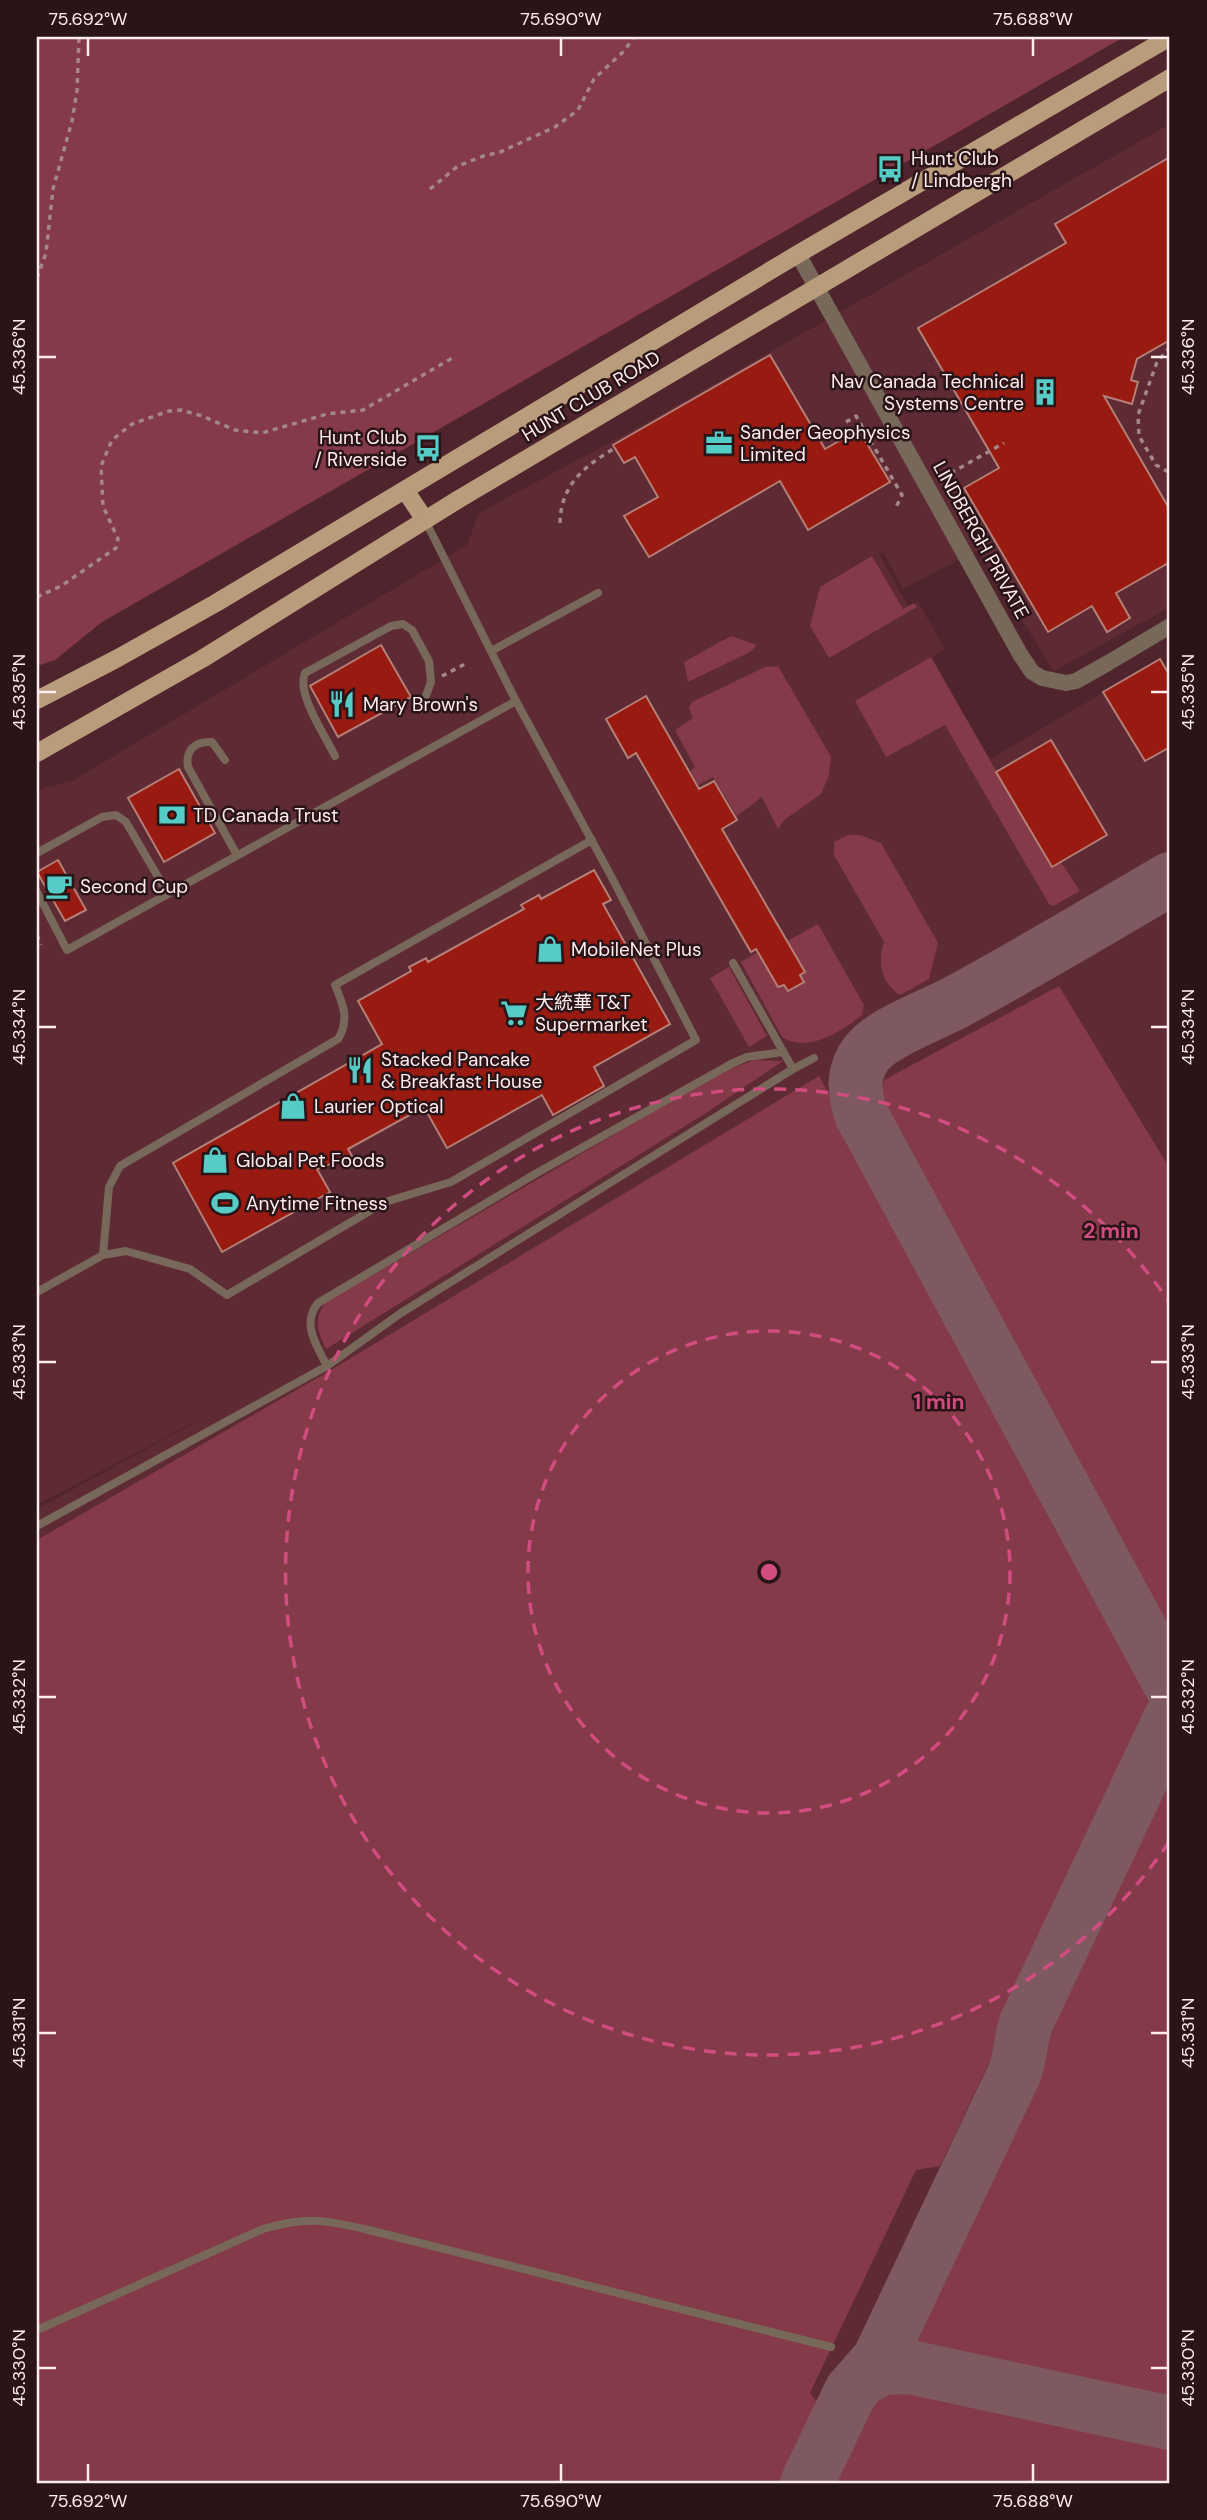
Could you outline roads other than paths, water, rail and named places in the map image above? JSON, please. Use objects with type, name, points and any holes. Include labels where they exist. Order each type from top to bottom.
[{"type":"main road","name":"HUNT CLUB ROAD","points":[[37,700],[216,603],[799,254],[1170,37]]},
{"type":"main road","name":"HUNT CLUB ROAD","points":[[37,753],[202,659],[425,520],[1170,78]]},
{"type":"main road","points":[[405,490],[425,520]]},
{"type":"street","name":"LINDBERGH PRIVATE","points":[[799,254],[1032,672],[1057,683],[1076,681],[1170,626]]},
{"type":"lane","points":[[37,1292],[103,1255],[126,1251],[190,1269],[227,1296],[385,1202],[451,1182],[696,1040],[516,701],[425,520]]},
{"type":"lane","points":[[491,651],[598,593]]},
{"type":"lane","points":[[335,756],[304,695],[302,682],[305,673],[391,626],[403,624],[412,630],[429,661],[431,682],[421,709]]},
{"type":"lane","points":[[37,892],[67,950],[516,701]]},
{"type":"lane","points":[[225,760],[212,742],[202,742],[191,748],[187,757],[188,767],[237,855]]},
{"type":"lane","points":[[37,853],[102,817],[116,815],[126,822],[168,894]]},
{"type":"lane","points":[[103,1255],[109,1187],[120,1166],[338,1039],[346,1021],[343,1003],[335,985],[592,840]]},
{"type":"lane","points":[[733,963],[793,1069]]},
{"type":"lane","points":[[327,1366],[310,1330],[311,1315],[318,1303],[535,1174],[731,1064],[747,1057],[783,1052]]},
{"type":"lane","points":[[37,1526],[327,1366],[401,1312],[814,1058]]},
{"type":"lane","points":[[37,2330],[263,2229],[292,2220],[311,2219],[369,2230],[831,2347]]},
{"type":"place","name":"Hunt Club / Lindbergh","points":[[890,169]]},
{"type":"place","name":"Nav Canada Technical Systems Centre","points":[[1045,392]]},
{"type":"place","name":"Sander Geophysics Limited","points":[[719,443]]},
{"type":"place","name":"Hunt Club / Riverside","points":[[428,448]]},
{"type":"place","name":"Mary Brown's","points":[[342,704]]},
{"type":"place","name":"TD Canada Trust","points":[[172,815]]},
{"type":"place","name":"Second Cup","points":[[59,886]]},
{"type":"place","name":"MobileNet Plus","points":[[550,949]]},
{"type":"place","name":"大統華 T&T Supermarket","points":[[514,1013]]},
{"type":"place","name":"Stacked Pancake & Breakfast House","points":[[360,1070]]},
{"type":"place","name":"Laurier Optical","points":[[293,1106]]},
{"type":"place","name":"Global Pet Foods","points":[[215,1160]]},
{"type":"place","name":"Anytime Fitness","points":[[225,1203]]}]
